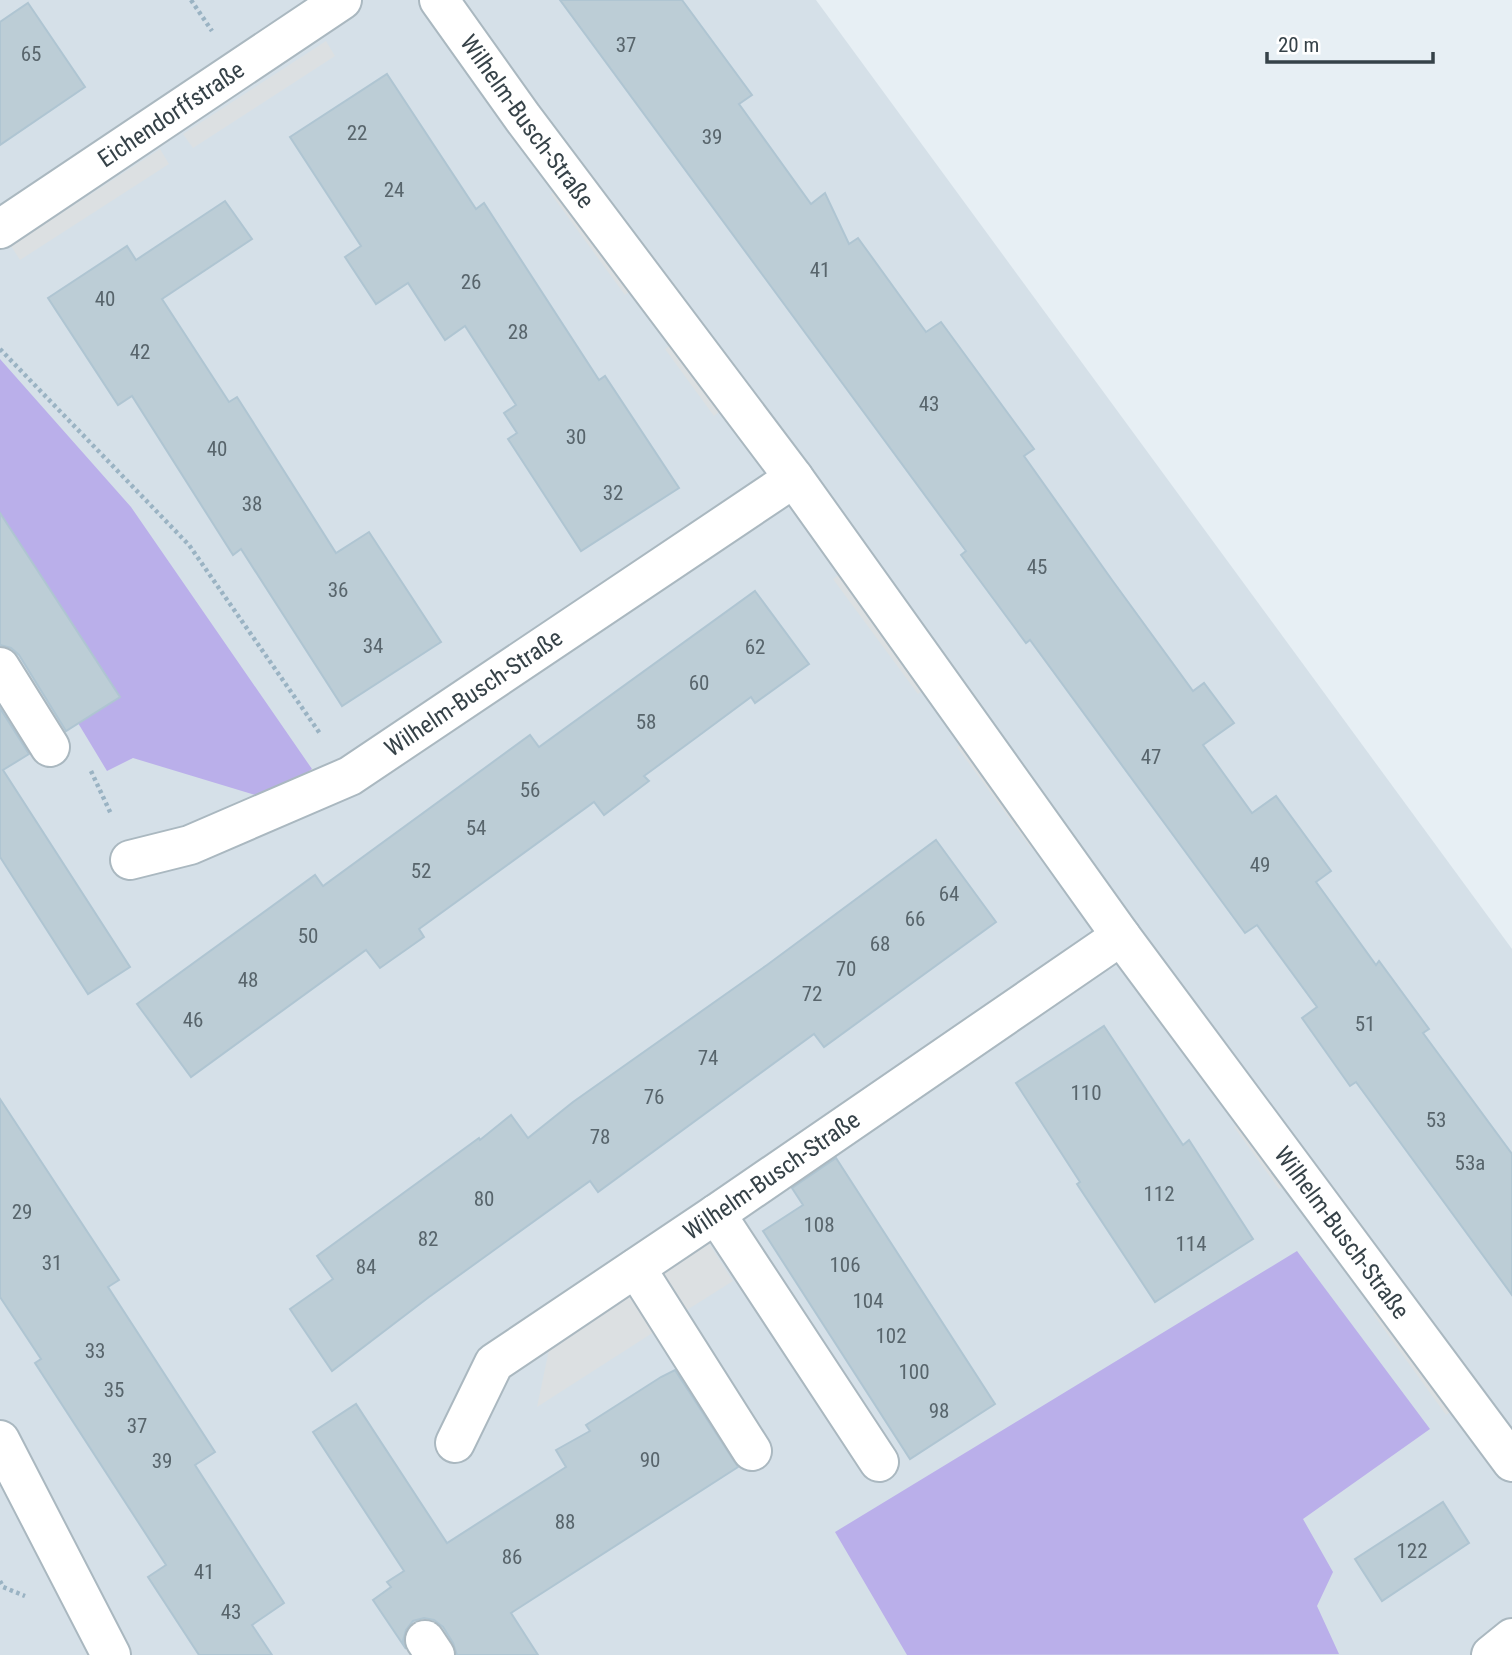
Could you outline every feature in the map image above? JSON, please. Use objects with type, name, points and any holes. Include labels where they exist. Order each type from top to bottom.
[{"type":"street","name":"Eichendorffstraße","points":[[0,229],[342,0]]},
{"type":"street","name":"Wilhelm-Busch-Straße","points":[[439,0],[523,118],[794,478],[1121,936],[1512,1462]]},
{"type":"street","name":"Wilhelm-Busch-Straße","points":[[130,860],[190,845],[349,776],[794,478]]},
{"type":"street","points":[[0,667],[50,747]]},
{"type":"street","name":"Wilhelm-Busch-Straße","points":[[455,1443],[494,1363],[1121,936]]},
{"type":"street","points":[[716,1214],[879,1462]]},
{"type":"street","points":[[636,1268],[751,1451]]},
{"type":"street","points":[[0,1440],[111,1655]]},
{"type":"street","points":[[1490,1655],[1512,1638]]},
{"type":"path","points":[[0,349],[189,545],[349,776]]},
{"type":"shaded area","points":[[0,0],[816,0],[1512,949],[1512,1655],[0,1655]]},
{"type":"shaded area","points":[[326,41],[335,56],[193,148],[183,134]]},
{"type":"shaded area","points":[[160,149],[169,164],[20,260],[11,246]]},
{"type":"shaded area","points":[[564,185],[638,285],[625,295],[551,194]]},
{"type":"shaded area","points":[[677,340],[726,407],[714,416],[665,349]]},
{"type":"shaded area","points":[[0,359],[131,507],[312,769],[268,799],[133,758],[107,771],[78,723],[119,696],[0,513]]},
{"type":"shaded area","points":[[846,570],[930,684],[918,694],[833,579]]},
{"type":"shaded area","points":[[969,738],[1043,840],[1031,848],[957,747]]},
{"type":"shaded area","points":[[1247,1117],[1293,1179],[1279,1189],[1234,1127]]},
{"type":"shaded area","points":[[708,1242],[733,1281],[679,1315],[655,1277]]},
{"type":"shaded area","points":[[1297,1251],[1430,1429],[1303,1519],[1333,1572],[1317,1606],[1339,1654],[907,1655],[835,1532]]},
{"type":"shaded area","points":[[629,1293],[654,1332],[537,1407],[550,1345]]},
{"type":"shaded area","points":[[1386,1305],[1459,1406],[1446,1415],[1373,1314]]},
{"type":"building","points":[[560,0],[682,0],[752,95],[739,104],[811,204],[825,193],[849,244],[858,238],[926,332],[941,322],[1034,449],[1024,456],[1193,691],[1204,683],[1234,723],[1203,745],[1252,813],[1276,796],[1331,871],[1316,882],[1376,965],[1379,961],[1429,1029],[1423,1033],[1512,1154],[1512,1295],[1356,1082],[1350,1086],[1302,1018],[1317,1007],[1257,925],[1245,933],[1030,640],[1026,643],[961,555],[966,551]]},
{"type":"building","points":[[28,3],[85,87],[0,145],[0,22]]},
{"type":"building","points":[[387,74],[476,209],[484,203],[599,380],[605,376],[679,488],[581,551],[508,439],[517,433],[504,413],[516,405],[465,326],[445,340],[408,283],[376,304],[345,257],[361,246],[290,137]]},
{"type":"building","points":[[225,201],[252,239],[162,299],[229,402],[237,397],[336,553],[369,532],[441,642],[342,706],[241,549],[233,555],[132,396],[118,405],[48,298],[127,246],[136,260]]},
{"type":"building","points":[[0,513],[120,697],[66,731],[19,655],[11,648],[0,645]]},
{"type":"building","points":[[755,591],[809,664],[755,703],[751,697],[644,776],[649,781],[604,815],[594,802],[419,929],[424,937],[380,968],[366,950],[191,1077],[137,1004],[315,875],[323,886],[530,735],[539,747]]},
{"type":"building","points":[[0,708],[29,754],[3,770],[130,967],[88,994],[0,857]]},
{"type":"building","points":[[936,840],[996,922],[824,1047],[814,1034],[598,1192],[590,1181],[332,1371],[290,1309],[333,1279],[317,1256],[511,1115],[528,1138],[573,1102],[767,965]]},
{"type":"building","points":[[1104,1026],[1183,1145],[1189,1140],[1253,1239],[1155,1302],[1077,1184],[1080,1182],[1016,1083]]},
{"type":"building","points":[[0,1099],[119,1280],[108,1287],[215,1452],[195,1465],[284,1603],[252,1625],[272,1655],[199,1655],[148,1577],[166,1565],[35,1363],[41,1359],[0,1297]]},
{"type":"building","points":[[836,1158],[995,1404],[910,1459],[763,1231],[803,1205],[792,1188]]},
{"type":"building","points":[[675,1370],[738,1467],[511,1613],[538,1655],[457,1655],[443,1627],[434,1620],[424,1618],[413,1621],[406,1630],[403,1641],[406,1649],[373,1600],[391,1587],[387,1582],[404,1571],[313,1432],[356,1404],[447,1543],[566,1467],[556,1450],[590,1431],[586,1425]]},
{"type":"building","points":[[1443,1502],[1469,1543],[1382,1601],[1355,1559]]}]
